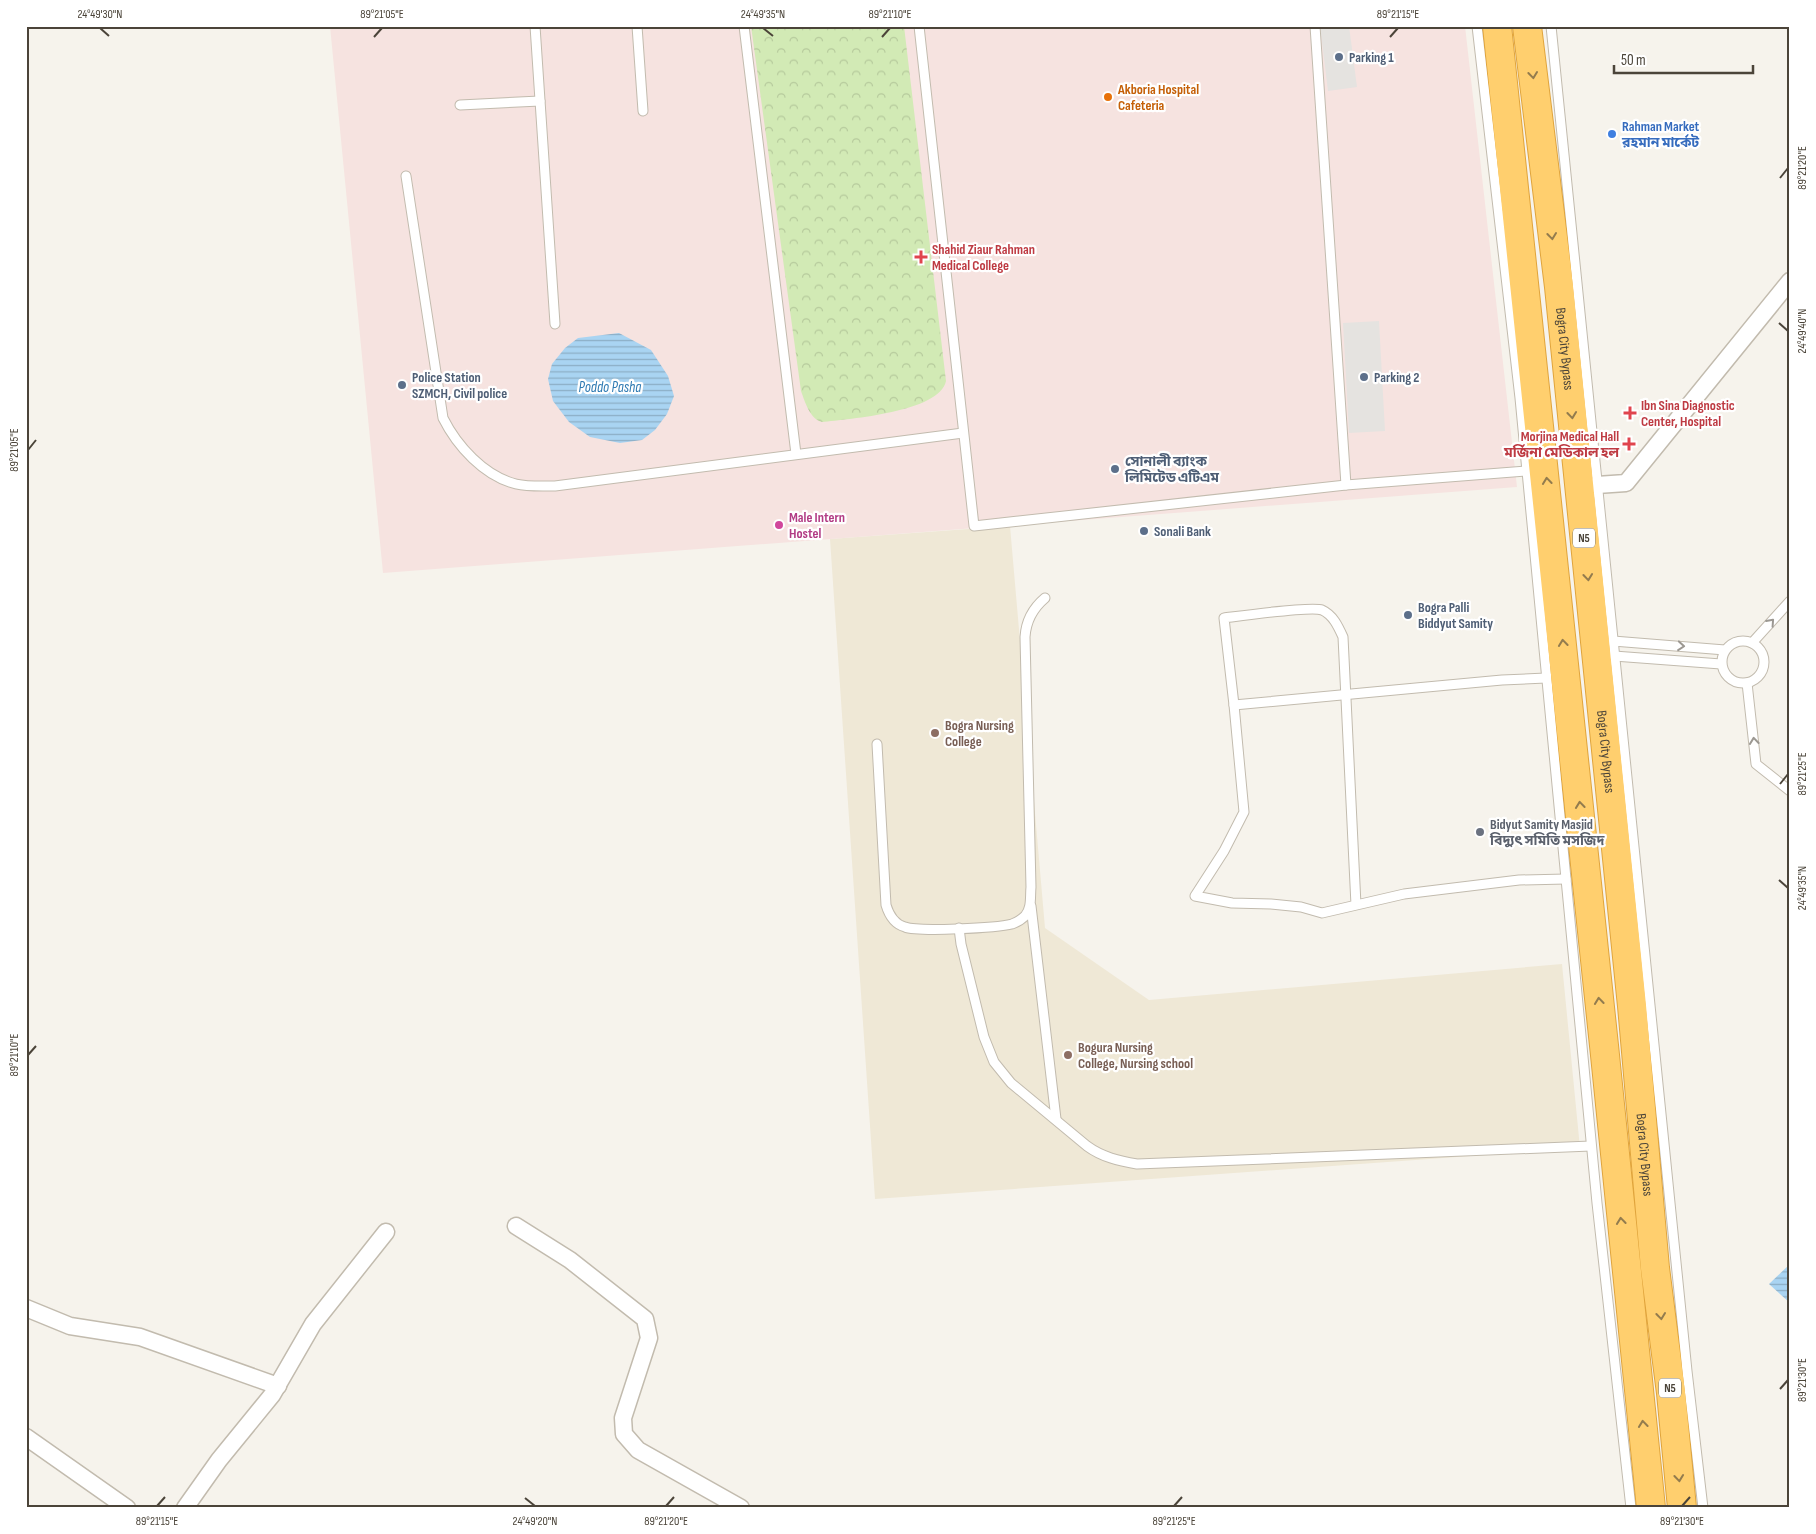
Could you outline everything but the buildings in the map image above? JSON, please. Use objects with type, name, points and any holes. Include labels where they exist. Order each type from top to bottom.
[{"type":"highway","name":"N5","points":[[1497,26],[1536,372],[1651,1508]]},
{"type":"highway","name":"Bogra City Bypass","points":[[1527,26],[1558,287],[1636,1051],[1654,1268],[1671,1393],[1682,1508]]},
{"type":"street","points":[[1597,485],[1626,483],[1790,281]]},
{"type":"street","points":[[516,1226],[570,1260],[645,1319],[649,1338],[623,1418],[624,1434],[638,1450],[741,1508]]},
{"type":"street","points":[[185,1508],[219,1460],[272,1395],[313,1324],[386,1232]]},
{"type":"street","points":[[26,1308],[70,1326],[140,1337],[278,1386]]},
{"type":"street","points":[[26,1437],[127,1508]]},
{"type":"lane","points":[[535,26],[555,324]]},
{"type":"lane","points":[[637,26],[643,111]]},
{"type":"lane","points":[[744,26],[796,454]]},
{"type":"lane","points":[[919,26],[974,526],[1346,485],[1527,471]]},
{"type":"lane","points":[[1315,26],[1346,485]]},
{"type":"lane","points":[[1477,26],[1520,398],[1591,1146],[1631,1508]]},
{"type":"lane","points":[[1551,26],[1686,1361],[1703,1508]]},
{"type":"lane","points":[[460,105],[540,101]]},
{"type":"lane","points":[[406,176],[443,418],[457,440],[471,456],[501,478],[516,484],[555,486],[963,433]]},
{"type":"lane","points":[[1045,598],[1035,607],[1028,618],[1025,637],[1030,900],[1056,1119]]},
{"type":"lane","points":[[1752,643],[1790,602]]},
{"type":"lane","points":[[1356,905],[1343,637],[1333,617],[1317,608],[1224,618],[1244,812],[1224,851],[1195,896],[1232,903],[1271,904],[1301,908],[1322,913],[1404,894],[1519,880],[1566,878]]},
{"type":"lane","points":[[1613,641],[1725,650]]},
{"type":"lane","points":[[1740,641],[1752,643],[1761,652],[1764,665],[1758,677],[1747,683],[1740,683],[1727,677],[1721,664],[1725,650],[1740,641]]},
{"type":"lane","points":[[1614,656],[1721,664]]},
{"type":"lane","points":[[1234,704],[1502,680],[1546,678]]},
{"type":"lane","points":[[1747,683],[1756,764],[1789,791]]},
{"type":"lane","points":[[877,744],[886,905],[889,913],[899,925],[912,929],[1001,926],[1015,923],[1027,913],[1030,900]]},
{"type":"lane","points":[[959,928],[961,944],[984,1037],[990,1054],[1007,1079],[1099,1153],[1118,1161],[1137,1164],[1591,1146]]},
{"type":"shaded area","name":"Shahid Ziaur Rahman Medical College","points":[[330,26],[1465,26],[1517,487],[383,573]]},
{"type":"shaded area","name":"Parking 1","points":[[1320,26],[1349,26],[1357,87],[1328,91]]},
{"type":"shaded area","name":"Parking 2","points":[[1379,321],[1385,431],[1349,433],[1343,323]]},
{"type":"shaded area","name":"Bogra Nursing College","points":[[1010,526],[1045,928],[1149,1000],[1562,964],[1580,1148],[875,1199],[830,539]]},
{"type":"green space","points":[[751,26],[904,26],[946,381],[940,392],[928,400],[892,412],[822,422],[811,414],[806,405],[801,391]]},
{"type":"water","name":"Poddo Pasha","points":[[619,333],[651,350],[668,376],[674,396],[667,414],[655,430],[642,440],[620,443],[590,437],[569,422],[553,401],[548,379],[552,364],[565,348],[578,338]]},
{"type":"water","points":[[1790,1264],[1790,1303],[1769,1284]]},
{"type":"place","name":"Parking 1","points":[[1339,57]]},
{"type":"place","name":"Akboria Hospital Cafeteria","points":[[1108,97]]},
{"type":"place","name":"Rahman Market রহমান মার্কেট","points":[[1612,134]]},
{"type":"place","name":"Shahid Ziaur Rahman Medical College","points":[[921,257]]},
{"type":"place","name":"Parking 2","points":[[1364,377]]},
{"type":"place","name":"Police Station SZMCH, Civil police","points":[[402,385]]},
{"type":"place","name":"Ibn Sina Diagnostic Center, Hospital","points":[[1630,413]]},
{"type":"place","name":"Morjina Medical Hall মর্জিনা মেডিকাল হল","points":[[1629,444]]},
{"type":"place","name":"সোনালী ব্যাংক লিমিটেড এটিএম","points":[[1115,469]]},
{"type":"place","name":"Male Intern Hostel","points":[[779,525]]},
{"type":"place","name":"Sonali Bank","points":[[1144,531]]},
{"type":"place","name":"Bogra Palli Biddyut Samity","points":[[1408,615]]},
{"type":"place","name":"Bogra Nursing College","points":[[935,733]]},
{"type":"place","name":"Bidyut Samity Masjid বিদ্যুৎ সমিতি মসজিদ","points":[[1480,832]]},
{"type":"place","name":"Bogura Nursing College, Nursing school","points":[[1068,1055]]}]
